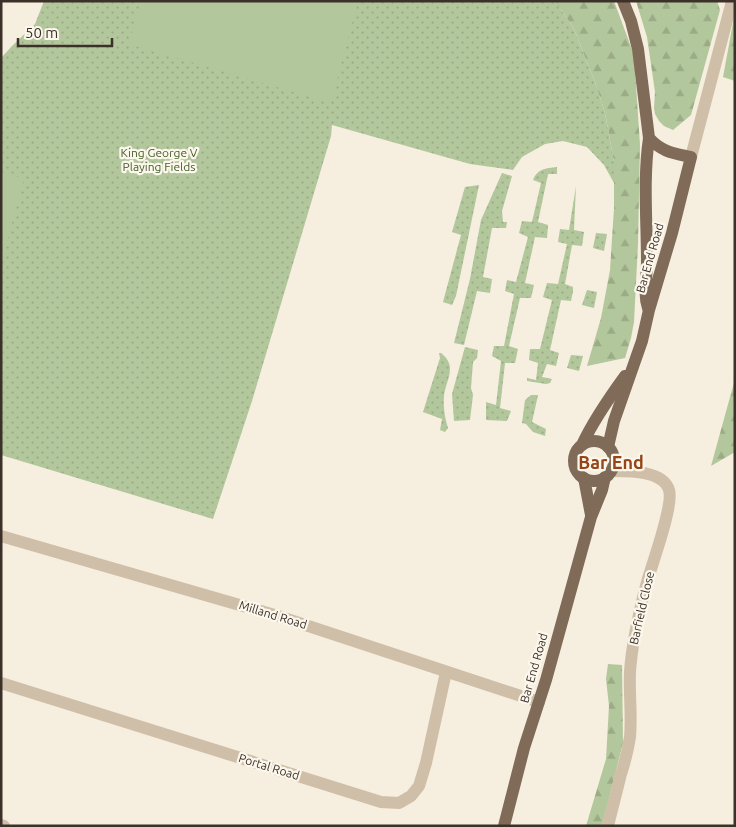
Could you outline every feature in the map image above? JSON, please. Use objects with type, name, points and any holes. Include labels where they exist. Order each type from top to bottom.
[{"type":"main road","points":[[623,1],[631,21],[638,50],[649,138],[646,159],[647,265],[645,291],[649,310]]},
{"type":"main road","points":[[649,138],[664,150],[691,157]]},
{"type":"main road","name":"Bar End Road","points":[[504,826],[523,751],[548,672],[591,517],[602,490],[609,464],[614,421],[642,341],[691,157]]},
{"type":"main road","name":"Bar End Road","points":[[582,445],[604,407],[633,366]]},
{"type":"main road","points":[[598,442],[609,464],[595,481],[584,478],[577,471],[574,462],[577,451],[582,445],[598,442]]},
{"type":"main road","name":"Bar End Road","points":[[584,478],[591,517]]},
{"type":"street","name":"Bar End Road","points":[[691,157],[732,1]]},
{"type":"street","name":"Barfield Close","points":[[608,826],[630,737],[630,673],[637,618],[666,521],[670,500],[669,488],[665,483],[651,475],[609,464]]},
{"type":"street","name":"Milland Road","points":[[3,536],[278,616],[539,702]]},
{"type":"street","name":"Portal Road","points":[[1,683],[381,802],[399,803],[411,796],[419,786],[426,763],[446,672]]},
{"type":"green space","name":"King George V Playing Fields","points":[[44,1],[555,1],[573,27],[595,82],[605,113],[614,162],[614,183],[604,165],[587,147],[563,141],[545,144],[522,157],[513,170],[470,164],[332,125],[331,136],[252,401],[213,519],[1,455],[1,58],[35,24]]},
{"type":"green space","points":[[141,1],[358,1],[331,103],[129,44]]},
{"type":"green space","points":[[555,1],[614,1],[634,55],[640,145],[634,322],[625,358],[587,366],[601,318],[610,270],[614,208],[614,162],[605,113],[595,82],[573,27]]},
{"type":"green space","points":[[636,1],[717,1],[720,10],[691,115],[673,130],[664,126],[655,114],[655,92],[647,37]]},
{"type":"green space","points":[[735,12],[735,81],[723,77]]},
{"type":"green space","points":[[557,167],[557,174],[548,174],[538,222],[548,225],[547,238],[535,237],[525,283],[534,285],[531,298],[520,298],[509,346],[518,349],[515,363],[505,363],[500,408],[511,411],[507,421],[486,420],[486,402],[496,405],[501,361],[492,356],[494,346],[504,346],[514,294],[505,291],[507,280],[516,282],[528,237],[519,233],[522,221],[532,222],[541,183],[533,180],[539,171]]},
{"type":"green space","points":[[1,172],[24,179],[1,263]]},
{"type":"green space","points":[[502,173],[512,176],[502,211],[503,222],[507,222],[506,228],[492,228],[483,277],[492,279],[490,293],[477,291],[464,345],[454,343],[470,279],[481,220]]},
{"type":"green space","points":[[479,185],[456,296],[452,305],[443,302],[461,235],[452,232],[465,187]]},
{"type":"green space","points":[[576,186],[574,230],[584,232],[582,246],[572,245],[565,284],[573,287],[571,301],[561,300],[550,350],[559,353],[556,366],[547,364],[542,377],[552,379],[550,383],[527,381],[527,378],[536,380],[538,363],[529,360],[530,349],[540,349],[552,300],[543,297],[547,283],[558,284],[567,244],[558,242],[560,229],[569,230]]},
{"type":"green space","points":[[596,233],[607,234],[604,251],[593,248]]},
{"type":"green space","points":[[587,290],[597,292],[594,308],[582,305]]},
{"type":"green space","points":[[465,347],[478,350],[477,358],[473,362],[471,388],[473,395],[470,420],[454,421],[452,394]]},
{"type":"green space","points":[[439,353],[446,358],[450,368],[444,396],[444,412],[448,428],[445,432],[440,430],[442,419],[423,412],[440,358]]},
{"type":"green space","points":[[571,355],[583,356],[579,371],[567,368]]},
{"type":"green space","points":[[735,379],[735,452],[711,466]]},
{"type":"green space","points":[[531,395],[538,395],[532,422],[546,429],[545,436],[533,432],[526,424],[522,423],[525,400]]},
{"type":"green space","points":[[608,664],[622,665],[623,743],[602,826],[586,826],[606,759],[609,706],[606,679]]},
{"type":"district","name":"Bar End","points":[[611,463]]}]
